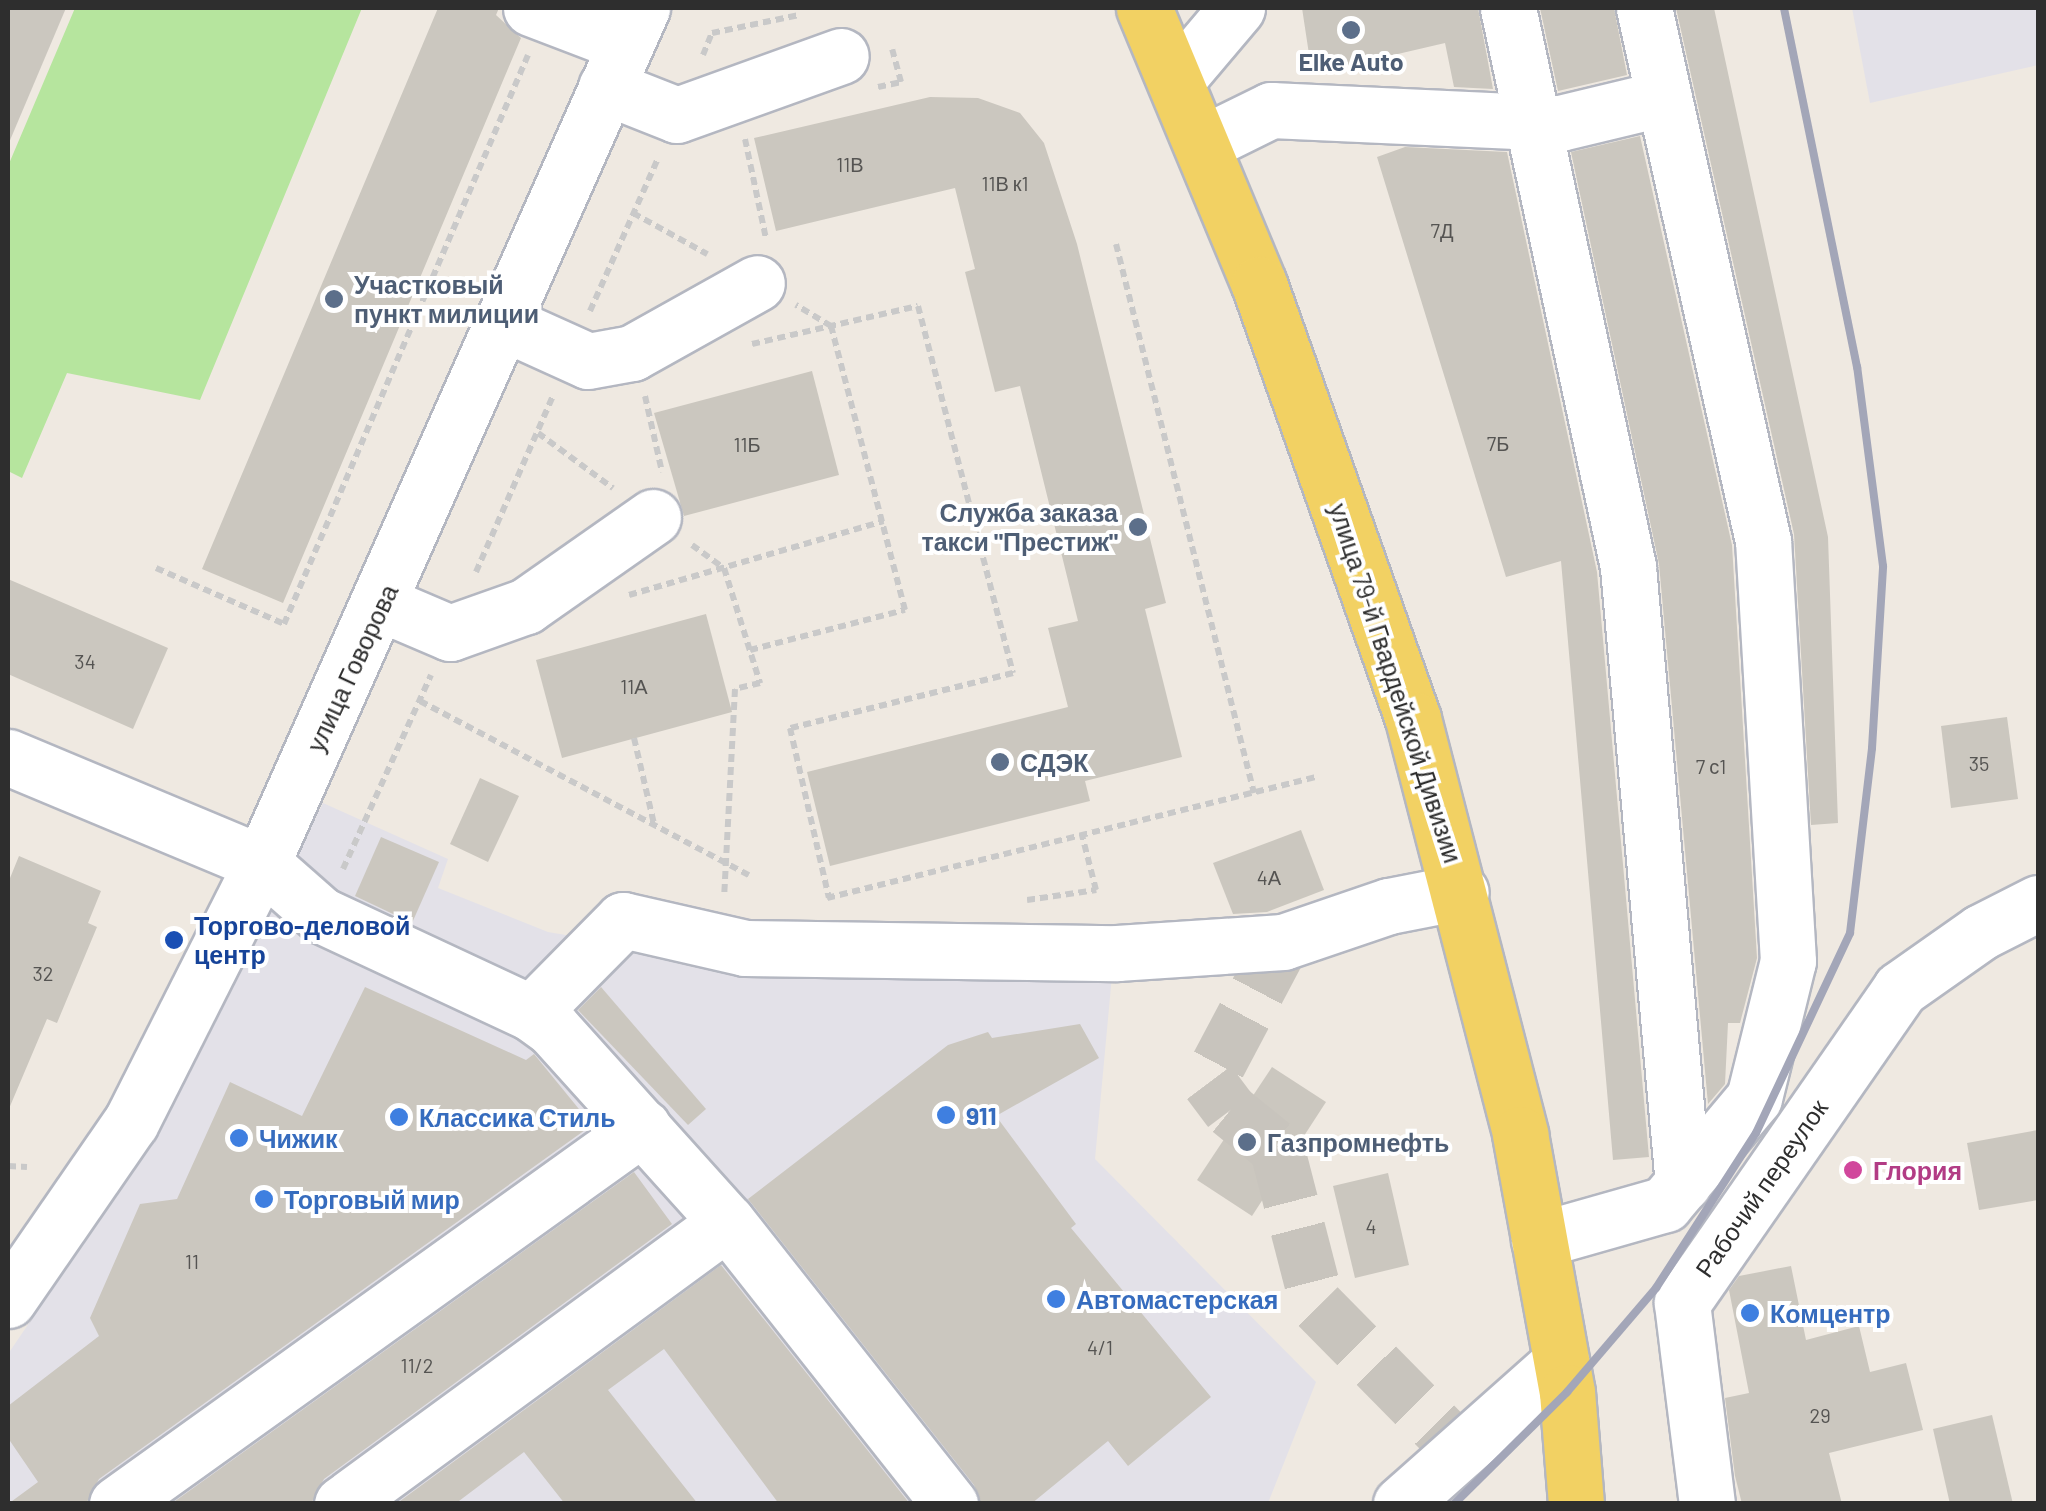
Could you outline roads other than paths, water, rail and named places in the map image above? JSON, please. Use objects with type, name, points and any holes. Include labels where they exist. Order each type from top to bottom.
[{"type":"main road","name":"улица 79-й Гвардейской Дивизии","points":[[1144,8],[1204,143],[1323,458],[1412,719],[1462,892],[1539,1240],[1561,1362],[1576,1504]]},
{"type":"street","points":[[1177,80],[1237,8]]},
{"type":"street","points":[[1508,8],[1628,568],[1683,1184]]},
{"type":"street","points":[[1539,1240],[1665,1204],[1683,1184],[1754,1098],[1788,961],[1763,541],[1644,8]]},
{"type":"street","points":[[538,11],[624,46],[677,114],[841,56]]},
{"type":"street","name":"улица Говорова","points":[[8,1300],[131,1122],[262,863],[382,604],[624,46]]},
{"type":"street","points":[[1204,143],[1271,110],[1454,123],[1532,120],[1560,124],[1664,98]]},
{"type":"street","points":[[504,323],[588,361],[632,352],[767,289]]},
{"type":"street","points":[[382,604],[450,633],[526,606],[658,498]]},
{"type":"street","points":[[8,757],[262,863],[322,915],[531,1013],[727,1222],[950,1504]]},
{"type":"street","points":[[531,1013],[623,920],[745,948],[1117,953],[1283,942],[1389,906],[1462,892]]},
{"type":"street","name":"Рабочий переулок","points":[[1707,1504],[1682,1303],[1900,989],[1981,932],[2038,903]]},
{"type":"street","points":[[117,1504],[642,1127]]},
{"type":"street","points":[[342,1504],[727,1222]]},
{"type":"street","points":[[1401,1504],[1561,1362]]},
{"type":"tunnel","points":[[1283,942],[1209,1082],[1230,1110],[1277,1148],[1318,1306],[1458,1448]]},
{"type":"railway","points":[[1454,1504],[1567,1392],[1656,1288],[1756,1133],[1850,933],[1872,748],[1883,566],[1857,367],[1784,8]]},
{"type":"place","name":"Elke Auto","points":[[1351,30]]},
{"type":"place","name":"Участковый пункт милиции","points":[[334,299]]},
{"type":"place","name":"Служба заказа такси \"Престиж\"","points":[[1138,527]]},
{"type":"place","name":"СДЭК","points":[[1000,762]]},
{"type":"place","name":"Торгово-деловой центр","points":[[174,940]]},
{"type":"place","name":"911","points":[[946,1115]]},
{"type":"place","name":"Классика Стиль","points":[[399,1117]]},
{"type":"place","name":"Чижик","points":[[239,1138]]},
{"type":"place","name":"Газпромнефть","points":[[1247,1142]]},
{"type":"place","name":"Глория","points":[[1853,1170]]},
{"type":"place","name":"Торговый мир","points":[[264,1199]]},
{"type":"place","name":"Автомастерская","points":[[1056,1299]]},
{"type":"place","name":"Комцентр","points":[[1750,1313]]}]
